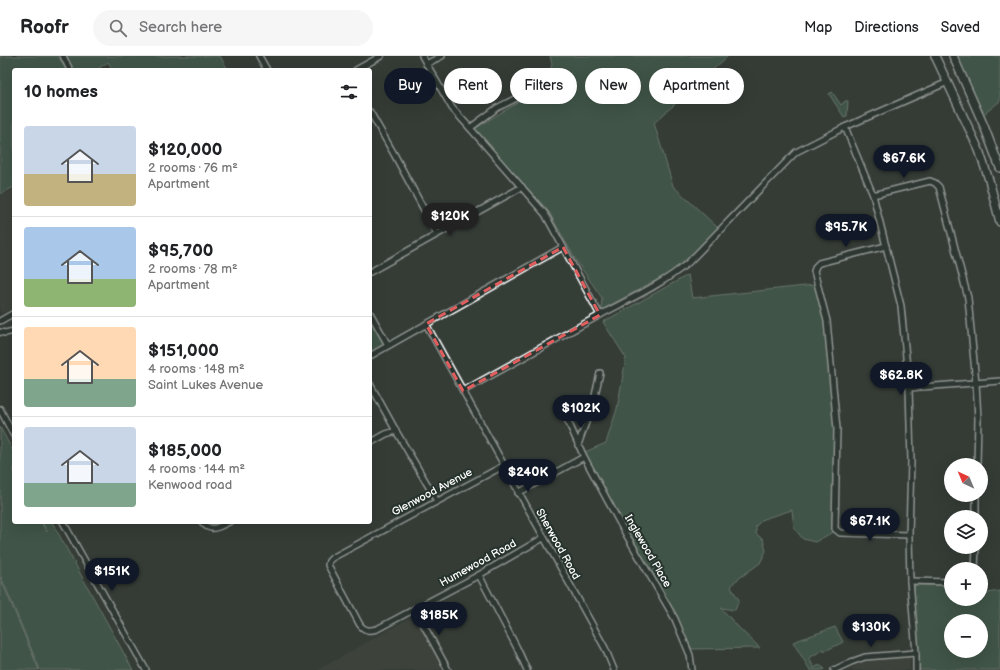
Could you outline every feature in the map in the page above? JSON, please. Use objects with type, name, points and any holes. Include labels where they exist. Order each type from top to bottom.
[{"type":"main road","points":[[935,56],[979,150],[1000,222]]},
{"type":"main road","points":[[953,56],[987,132],[1000,168]]},
{"type":"street","points":[[63,56],[69,68]]},
{"type":"street","points":[[259,56],[266,68]]},
{"type":"street","points":[[422,56],[449,104],[545,214],[600,315]]},
{"type":"street","points":[[426,64],[442,56]]},
{"type":"street","points":[[359,68],[377,57]]},
{"type":"street","points":[[464,391],[680,270],[790,157],[803,147],[948,82]]},
{"type":"street","points":[[470,128],[497,108],[510,101]]},
{"type":"street","points":[[372,116],[437,234]]},
{"type":"street","points":[[845,127],[873,195],[901,306],[909,388],[911,461],[909,535],[910,582],[916,670]]},
{"type":"street","points":[[873,195],[930,181],[935,183],[938,187],[968,298],[976,383],[978,419],[977,458]]},
{"type":"street","points":[[372,271],[522,187]]},
{"type":"street","points":[[886,246],[819,263],[814,271],[827,321],[837,429],[836,529],[840,533],[909,535]]},
{"type":"street","points":[[372,355],[563,247]]},
{"type":"street","points":[[0,322],[12,314]]},
{"type":"street","points":[[372,317],[388,345]]},
{"type":"street","name":"Sherwood Road","points":[[426,324],[464,391],[503,466],[605,648],[614,670]]},
{"type":"street","points":[[0,332],[5,333],[12,331]]},
{"type":"street","points":[[578,445],[594,400],[600,373]]},
{"type":"street","points":[[909,388],[1000,381]]},
{"type":"street","points":[[372,388],[437,501]]},
{"type":"street","name":"Inglewood Place","points":[[562,408],[584,457],[623,529],[675,619],[690,655],[692,670]]},
{"type":"street","points":[[0,409],[12,430]]},
{"type":"street","points":[[372,442],[386,434],[396,431]]},
{"type":"street","points":[[518,493],[584,457]]},
{"type":"street","name":"Glenwood Avenue","points":[[360,625],[328,565],[329,561],[503,466]]},
{"type":"street","points":[[64,524],[146,670]]},
{"type":"street","points":[[204,524],[206,527],[212,529],[225,524]]},
{"type":"street","name":"Humewood Road","points":[[360,625],[364,630],[371,631],[377,629],[479,575],[543,538]]},
{"type":"street","points":[[479,575],[527,670]]},
{"type":"street","points":[[910,582],[944,582]]},
{"type":"street","points":[[415,609],[448,670]]},
{"type":"street","points":[[834,670],[865,657],[916,653]]},
{"type":"highlighted area","points":[[563,247],[600,315],[463,391],[426,324]]},
{"type":"shaded area","points":[[12,189],[12,308],[3,313],[0,312],[0,196]]},
{"type":"shaded area","points":[[412,617],[418,620],[444,670],[318,670]]},
{"type":"shaded area","points":[[910,658],[910,670],[847,670],[865,661]]},
{"type":"green space","points":[[0,56],[61,56],[67,68],[12,68],[12,188],[0,194]]},
{"type":"green space","points":[[65,56],[220,56],[227,68],[112,68],[108,62],[99,68],[73,68]]},
{"type":"green space","points":[[550,56],[728,56],[715,68],[649,68],[649,104],[675,104],[654,123],[673,186],[718,228],[677,269],[601,310],[602,298],[577,262],[549,212],[474,129],[515,104],[577,104],[577,68],[551,68],[552,64]]},
{"type":"green space","points":[[955,56],[1000,56],[1000,101],[984,114]]},
{"type":"green space","points":[[832,92],[841,105],[845,101],[848,101],[847,116],[844,117],[829,94]]},
{"type":"green space","points":[[688,275],[692,298],[815,285],[825,321],[834,430],[833,532],[815,542],[803,539],[794,528],[792,510],[763,519],[756,526],[756,534],[763,539],[766,551],[760,563],[734,582],[731,587],[739,600],[735,610],[721,608],[760,648],[692,649],[585,452],[606,443],[617,409],[626,358],[603,322]]},
{"type":"green space","points":[[372,320],[386,345],[372,353]]},
{"type":"green space","points":[[0,427],[12,449],[12,524],[42,524],[47,532],[43,524],[53,524],[133,670],[40,670],[0,574]]},
{"type":"green space","points":[[0,577],[39,670],[0,670]]},
{"type":"green space","points":[[914,585],[944,585],[944,606],[988,606],[988,593],[1000,591],[1000,670],[916,670]]},
{"type":"green space","points":[[835,627],[843,642],[825,651],[824,649],[809,658],[814,668],[819,665],[825,669],[810,670],[793,642]]}]
